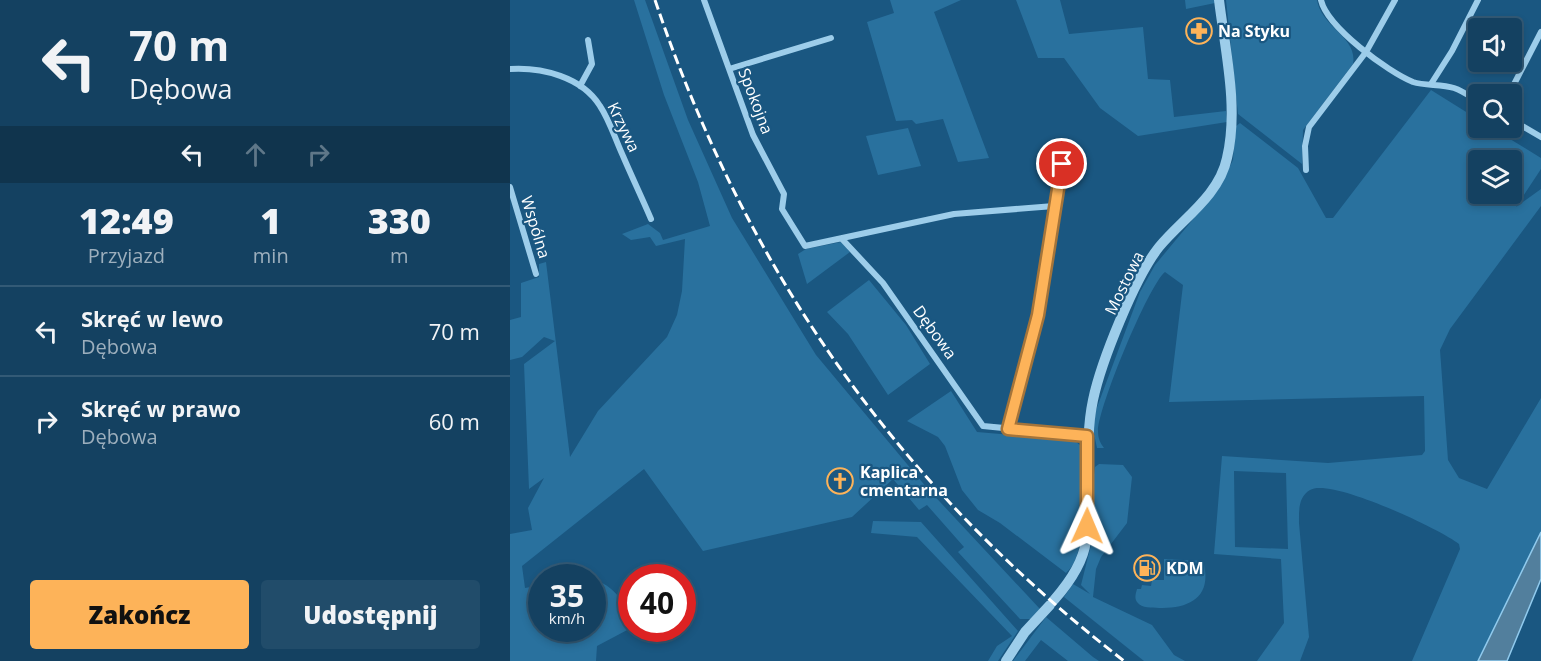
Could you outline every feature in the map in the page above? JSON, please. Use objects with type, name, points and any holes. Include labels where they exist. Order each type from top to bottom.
[{"type":"street","name":"Spokojna","points":[[704,0],[753,135],[784,194],[782,209],[805,246],[842,239]]},
{"type":"street","name":"Mostowa","points":[[1006,661],[1025,633],[1055,599],[1075,571],[1086,541],[1087,436],[1093,399],[1141,276],[1159,247],[1215,186],[1227,159],[1231,116],[1219,0]]},
{"type":"street","points":[[1321,0],[1325,14],[1366,52],[1413,82],[1455,88],[1468,96]]},
{"type":"street","points":[[1306,170],[1305,146],[1309,127],[1366,52],[1395,0]]},
{"type":"street","points":[[1431,84],[1452,51],[1478,0]]},
{"type":"street","points":[[1514,84],[1541,32]]},
{"type":"street","points":[[729,69],[831,38]]},
{"type":"street","points":[[580,86],[592,64],[588,40]]},
{"type":"street","name":"Krzywa","points":[[510,69],[554,73],[580,86],[599,104],[651,219]]},
{"type":"street","points":[[1522,126],[1541,137]]},
{"type":"street","points":[[1008,429],[1038,315],[1062,164]]},
{"type":"street","name":"Wspólna","points":[[510,188],[536,274]]},
{"type":"street","points":[[842,239],[954,214],[1054,206]]},
{"type":"street","name":"Dębowa","points":[[842,239],[883,283],[983,426],[1087,436]]},
{"type":"shaded area","points":[[634,0],[645,0],[688,120],[732,218],[816,355],[927,488],[1040,609],[1031,619],[1020,619],[958,552],[964,547],[927,505],[919,510],[893,479],[852,517],[703,551],[644,469],[522,566],[525,588],[528,587],[528,642],[605,642],[597,646],[596,661],[510,661],[510,534],[532,530],[528,508],[544,478],[529,489],[524,364],[555,341],[544,337],[522,357],[510,360],[510,320],[521,317],[521,283],[539,277],[539,264],[546,262],[570,457],[598,411],[667,337],[677,315],[682,291],[685,239],[656,246],[650,237],[631,240],[622,234],[648,224],[660,233],[663,240],[710,226],[698,182],[664,95]]},
{"type":"shaded area","points":[[890,0],[961,0],[934,12],[989,158],[958,162],[943,119],[916,124],[912,120],[896,121],[867,22],[894,13]]},
{"type":"shaded area","points":[[1016,0],[1060,0],[1069,34],[1143,27],[1148,79],[1170,80],[1174,117],[1226,111],[1227,122],[1138,136],[1100,108],[1064,58],[1038,58]]},
{"type":"shaded area","points":[[1185,0],[1215,0],[1215,3],[1186,9]]},
{"type":"shaded area","points":[[1226,0],[1317,0],[1325,18],[1350,46],[1353,64],[1303,130],[1302,164],[1238,114]]},
{"type":"shaded area","points":[[1431,90],[1468,113],[1468,138],[1508,138],[1541,158],[1541,169],[1522,198],[1522,150],[1468,150],[1468,204],[1518,204],[1516,207],[1541,189],[1541,206],[1450,329],[1440,350],[1448,460],[1459,478],[1487,489],[1541,398],[1541,532],[1478,661],[1412,661],[1460,549],[1459,544],[1431,527],[1385,506],[1361,497],[1321,488],[1310,490],[1303,496],[1299,523],[1309,637],[1300,661],[1257,661],[1284,623],[1281,559],[1214,554],[1222,456],[1328,463],[1422,455],[1425,451],[1424,396],[1169,402],[1183,285],[1165,272],[1157,282],[1136,322],[1115,374],[1098,431],[1104,448],[1097,448],[1093,429],[1096,410],[1140,292],[1155,265],[1219,188],[1233,160],[1235,127],[1240,123],[1298,168],[1326,218],[1333,218]],"holes":[[[1234,471],[1286,473],[1288,549],[1235,547]]]},
{"type":"shaded area","points":[[908,128],[921,166],[878,175],[866,136]]},
{"type":"shaded area","points":[[841,242],[850,252],[807,284],[798,254],[806,249]]},
{"type":"shaded area","points":[[869,280],[906,325],[930,364],[888,395],[848,334],[827,312]]},
{"type":"shaded area","points":[[951,391],[977,432],[1074,440],[1082,447],[1084,495],[1082,532],[1074,563],[1066,573],[1000,523],[978,510],[962,490],[945,446],[938,437],[907,421]]},
{"type":"shaded area","points":[[1099,464],[1123,465],[1132,477],[1127,523],[1101,557],[1096,569],[1093,597],[1152,625],[1174,655],[1185,661],[1144,661],[1064,597],[1073,584],[1090,594],[1081,585],[1092,541],[1092,490],[1095,467]]},
{"type":"shaded area","points":[[873,521],[921,522],[1018,631],[998,661],[988,661],[997,646],[1012,636],[917,537],[871,533]]},
{"type":"shaded area","points":[[1541,532],[1541,579],[1507,661],[1478,661]]},
{"type":"shaded area","points":[[1164,559],[1203,561],[1205,583],[1202,592],[1190,603],[1181,606],[1159,608],[1142,606],[1136,599],[1137,589],[1141,589],[1142,585],[1151,586],[1152,580],[1164,580]]},
{"type":"shaded area","points":[[606,585],[618,596],[618,635],[606,641]]},
{"type":"shaded area","points":[[1046,617],[1099,661],[1068,661],[1041,640],[1025,661],[1013,661]]},
{"type":"railway","points":[[655,0],[692,99],[735,193],[784,282],[838,366],[900,446],[967,521],[1042,593],[1124,661]]},
{"type":"place","name":"Na Styku","points":[[1199,31]]},
{"type":"place","name":"Kaplica cmentarna","points":[[840,481]]},
{"type":"place","name":"KDM","points":[[1147,568]]},
{"type":"route","points":[[1062,164],[1038,315],[1008,429],[1087,436],[1087,526]]}]
